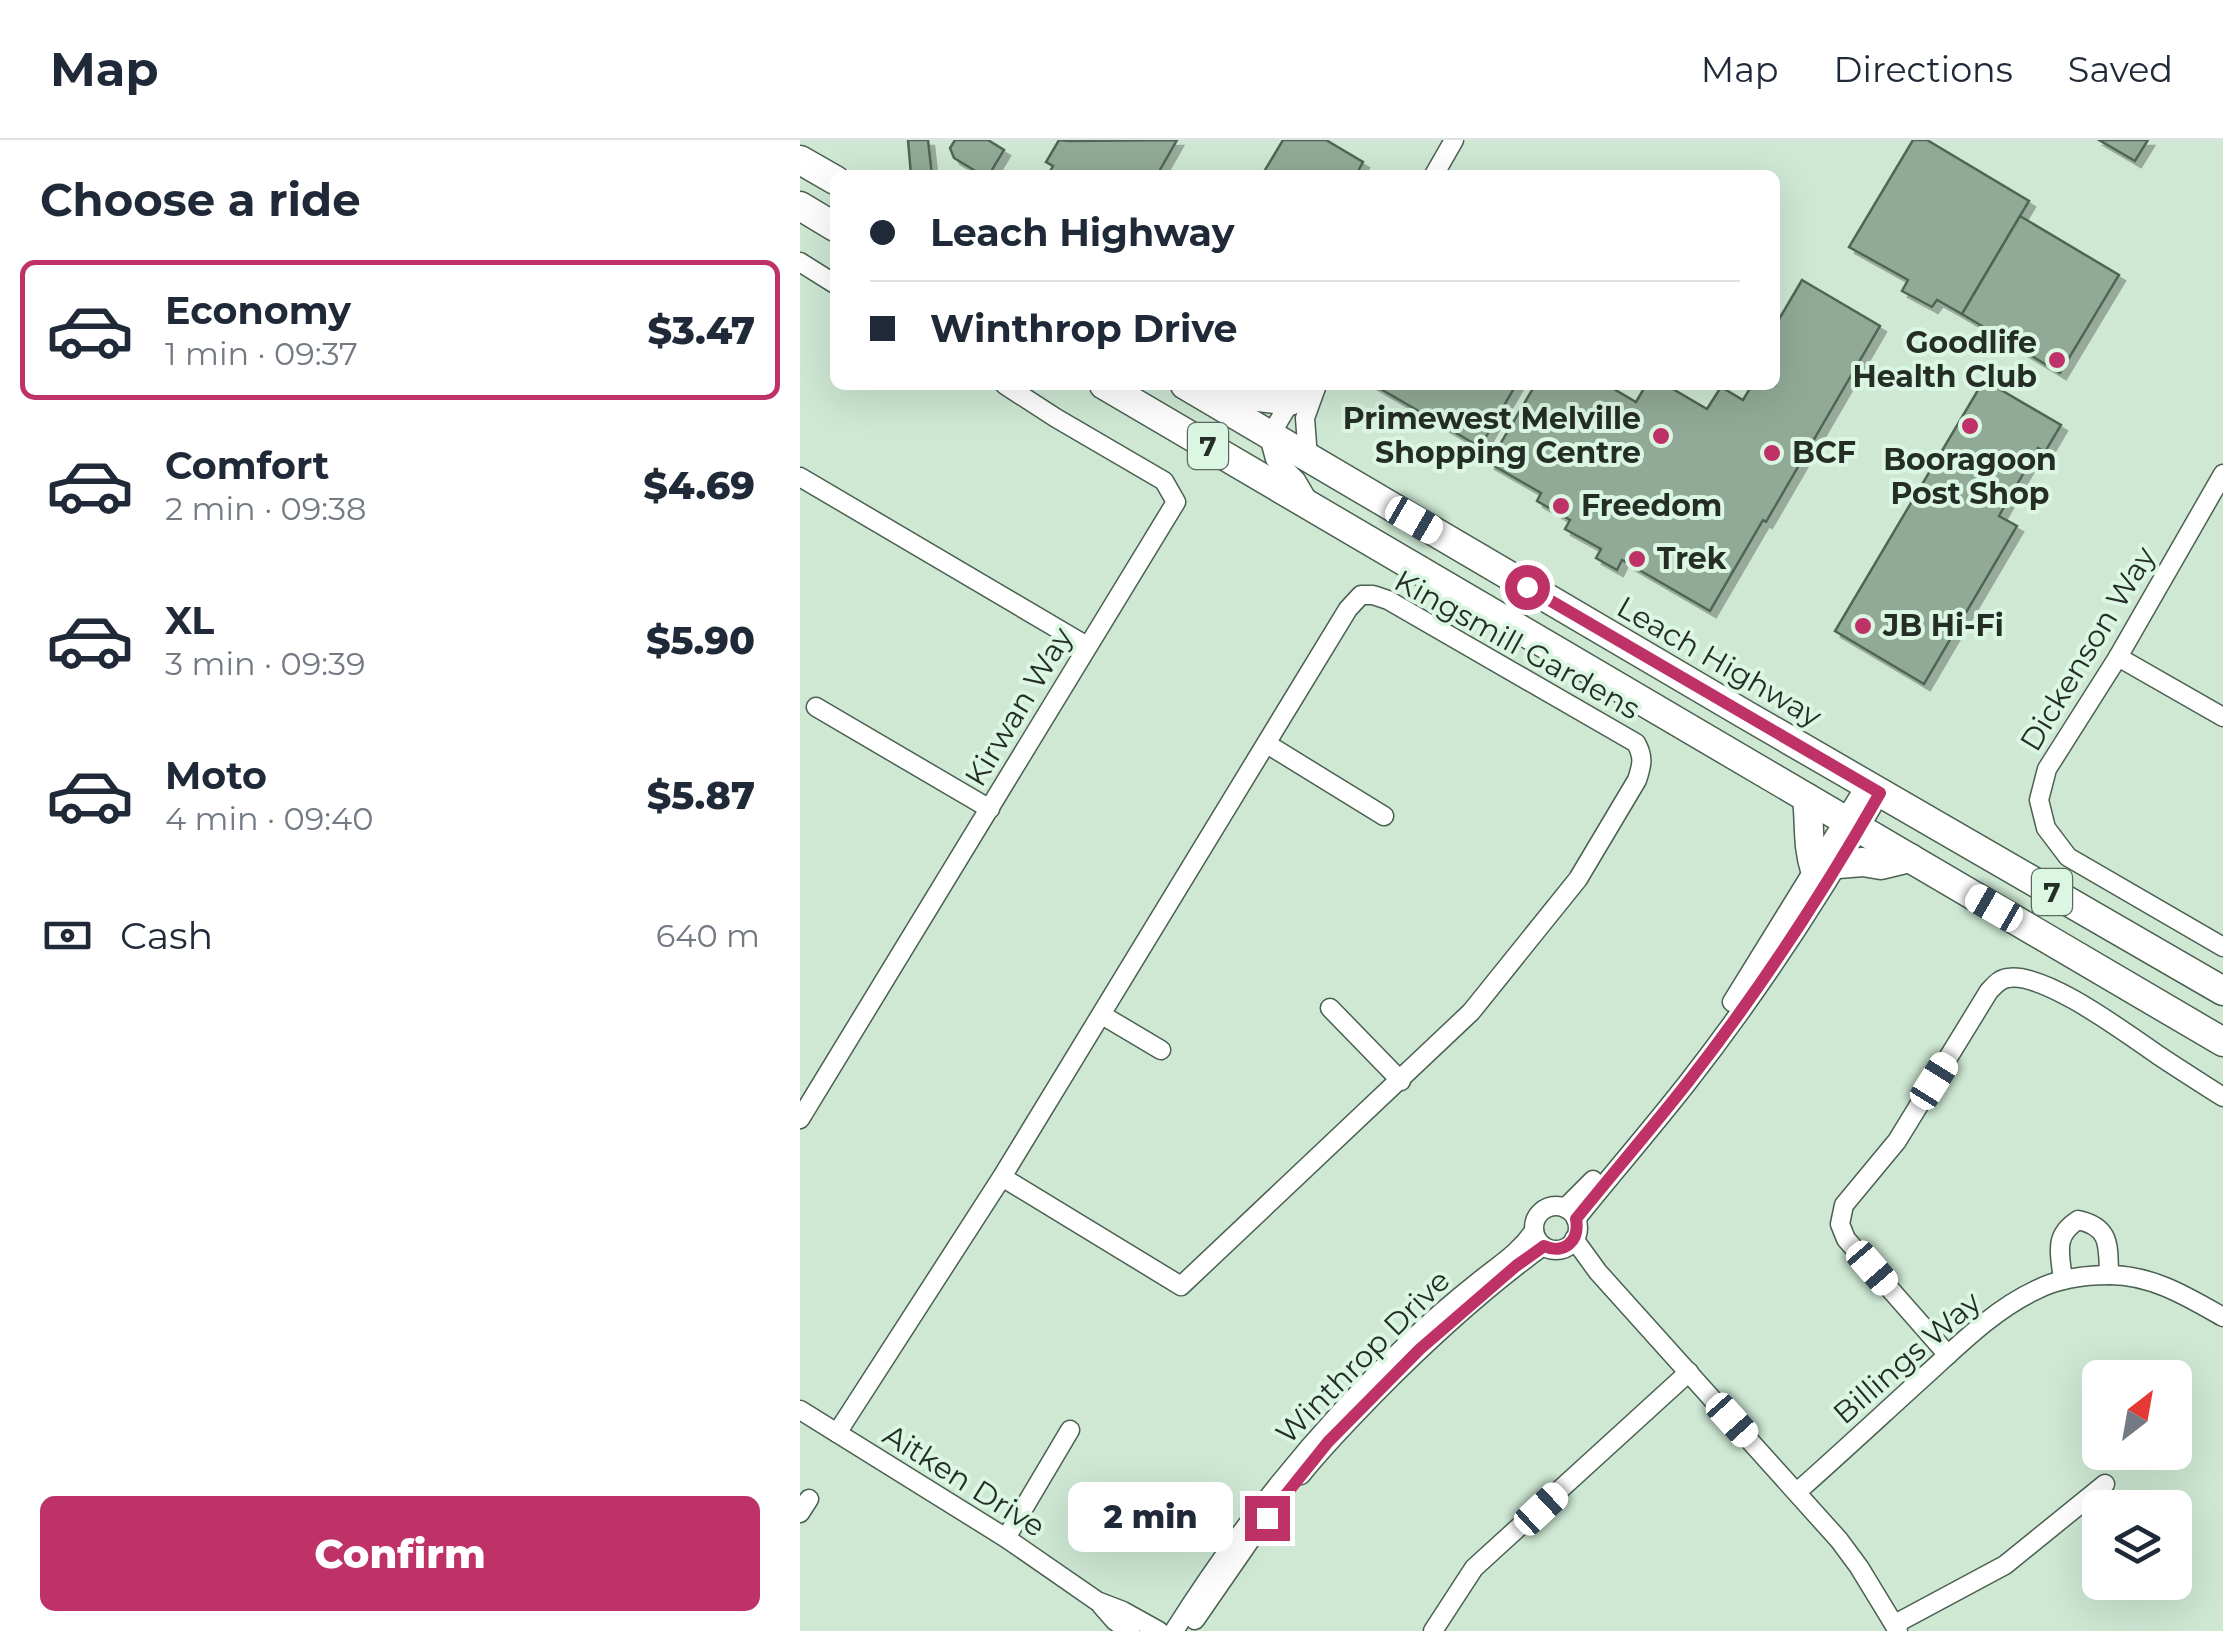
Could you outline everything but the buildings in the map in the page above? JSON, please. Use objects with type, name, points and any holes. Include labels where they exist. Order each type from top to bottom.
[{"type":"highway","points":[[800,160],[830,177]]},
{"type":"highway","points":[[800,206],[830,224]]},
{"type":"highway","name":"7","points":[[1113,390],[2223,1042]]},
{"type":"highway","points":[[1196,392],[1250,396],[1295,393]]},
{"type":"highway","name":"Leach Highway","points":[[1196,392],[2223,991]]},
{"type":"highway","points":[[1807,798],[1808,848],[1826,867],[1863,862],[1881,865],[1910,858]]},
{"type":"street","points":[[1437,170],[1454,140]]},
{"type":"street","points":[[800,262],[830,281]]},
{"type":"street","name":"Kirwan Way","points":[[803,1109],[1176,502],[1164,480],[1014,390]]},
{"type":"street","points":[[1308,458],[1305,418],[1315,390]]},
{"type":"street","points":[[1295,393],[1272,437],[1272,452],[1312,507]]},
{"type":"street","name":"Dickenson Way","points":[[2223,474],[2118,657],[2047,769],[2039,800],[2046,828],[2068,856],[2223,947]]},
{"type":"street","points":[[800,477],[1087,646]]},
{"type":"street","name":"Kingsmill Gardens","points":[[837,1433],[1002,1176],[1348,609],[1361,595],[1388,600],[1636,743],[1642,753],[1637,780],[1578,879],[1470,1012],[1181,1286],[1002,1176]]},
{"type":"street","points":[[2118,657],[2223,717]]},
{"type":"street","points":[[816,706],[990,810]]},
{"type":"street","points":[[1266,744],[1384,816]]},
{"type":"street","points":[[1570,1214],[1742,990],[1826,867],[1873,789]]},
{"type":"street","points":[[1948,1355],[1846,1239],[1840,1224],[1844,1205],[1898,1141],[1990,991],[2001,980],[2012,977],[2030,981],[2104,1016],[2223,1096]]},
{"type":"street","points":[[1330,1008],[1401,1081]]},
{"type":"street","points":[[1102,1014],[1160,1050]]},
{"type":"street","points":[[1552,1206],[1570,1214],[1577,1232],[1569,1244],[1557,1250],[1539,1238],[1536,1218],[1546,1208],[1552,1206]]},
{"type":"street","points":[[2063,1280],[2059,1242],[2066,1228],[2078,1220],[2102,1230],[2108,1245],[2109,1275]]},
{"type":"street","name":"Winthrop Drive","points":[[1174,1631],[1235,1540],[1324,1429],[1410,1340],[1470,1288],[1539,1238]]},
{"type":"street","name":"Winthrop Drive","points":[[1188,1631],[1246,1546],[1328,1442],[1420,1349],[1516,1266],[1539,1238]]},
{"type":"street","points":[[1569,1244],[1839,1540],[1896,1628],[2005,1565],[2105,1484]]},
{"type":"street","name":"Billings Way","points":[[1798,1492],[1948,1355],[2004,1308],[2036,1290],[2063,1280],[2132,1277],[2176,1290],[2223,1316]]},
{"type":"street","points":[[1433,1631],[1474,1568],[1689,1372]]},
{"type":"street","name":"Aitken Drive","points":[[800,1410],[1006,1538],[1097,1601],[1130,1631]]},
{"type":"street","points":[[1006,1538],[1070,1430]]},
{"type":"street","name":"Aitken Drive","points":[[1097,1601],[1159,1631]]},
{"type":"place","name":"Goodlife Health Club","points":[[2057,360]]},
{"type":"place","name":"Booragoon Post Shop","points":[[1970,426]]},
{"type":"place","name":"Primewest Melville Shopping Centre","points":[[1661,436]]},
{"type":"place","name":"BCF","points":[[1772,453]]},
{"type":"place","name":"Freedom","points":[[1561,506]]},
{"type":"place","name":"Trek","points":[[1637,559]]},
{"type":"place","name":"JB Hi-Fi","points":[[1863,626]]},
{"type":"route","points":[[1267,1518],[1328,1442],[1420,1349],[1544,1246],[1557,1250],[1570,1244],[1577,1232],[1576,1219],[1724,1034],[1838,864],[1880,793],[1527,587]]}]
